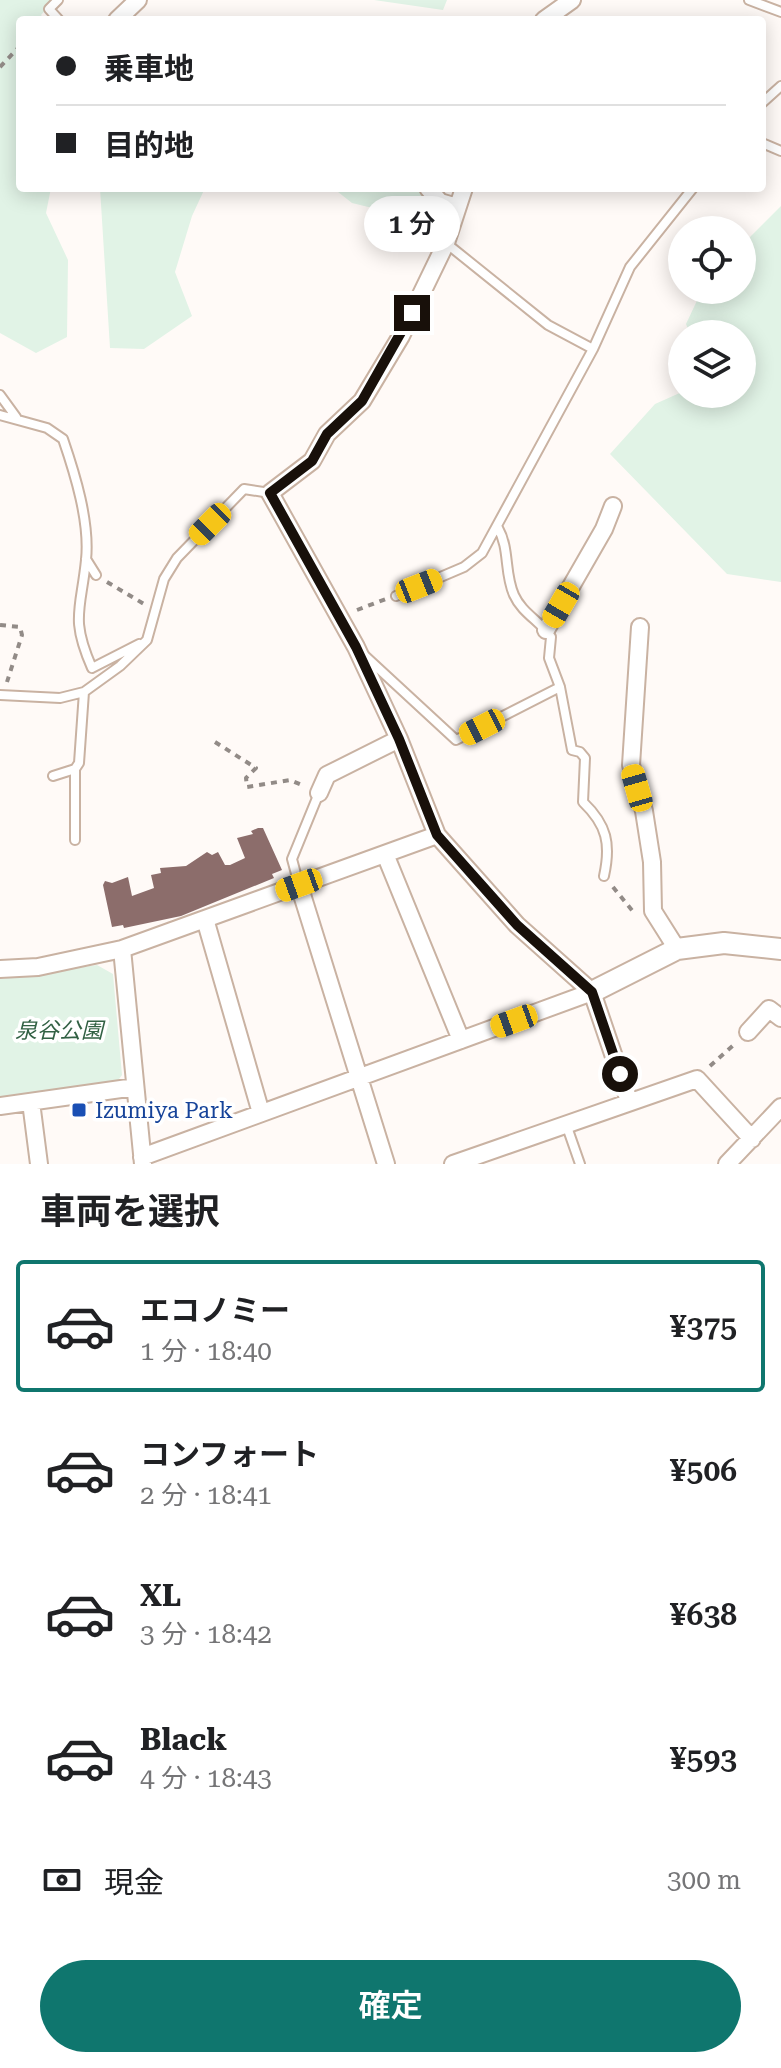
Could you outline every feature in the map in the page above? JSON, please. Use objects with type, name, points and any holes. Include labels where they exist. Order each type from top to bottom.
[{"type":"street","points":[[121,16],[138,0]]},
{"type":"street","points":[[550,16],[572,0]]},
{"type":"street","points":[[431,192],[440,202],[457,207]]},
{"type":"street","points":[[463,192],[446,243],[401,336],[362,401],[327,434],[312,461],[270,493],[356,647],[399,739],[437,835],[517,925],[592,992],[629,1101]]},
{"type":"street","points":[[546,630],[604,529],[613,506]]},
{"type":"street","points":[[640,627],[631,765],[644,811],[652,862],[653,911],[677,949]]},
{"type":"street","points":[[319,793],[327,775],[399,739]]},
{"type":"street","points":[[0,969],[38,967],[122,949],[437,835]]},
{"type":"street","points":[[385,854],[461,1040]]},
{"type":"street","points":[[299,885],[386,1164]]},
{"type":"street","points":[[205,919],[261,1113]]},
{"type":"street","points":[[122,949],[142,1160],[261,1113],[592,992],[677,949],[724,943],[781,949]]},
{"type":"street","points":[[748,1032],[769,1009],[781,1018]]},
{"type":"street","points":[[453,1164],[484,1159],[566,1124],[697,1079],[752,1139]]},
{"type":"street","points":[[0,1106],[135,1087]]},
{"type":"street","points":[[31,1102],[39,1164]]},
{"type":"street","points":[[727,1164],[781,1107]]},
{"type":"lane","points":[[55,16],[49,9],[58,0]]},
{"type":"lane","points":[[749,0],[781,12]]},
{"type":"lane","points":[[766,99],[781,86]]},
{"type":"lane","points":[[396,596],[475,561],[498,528],[540,441],[593,349],[621,294],[630,267],[690,192]]},
{"type":"lane","points":[[446,243],[548,325],[593,349]]},
{"type":"lane","points":[[0,395],[16,417]]},
{"type":"lane","points":[[0,415],[47,428],[63,439],[79,502],[86,558],[76,614],[81,642],[92,668],[147,640]]},
{"type":"lane","points":[[1,695],[60,698],[84,692],[101,682],[147,640],[164,579],[177,558],[244,489],[270,493]]},
{"type":"lane","points":[[498,528],[505,539],[506,573],[515,599],[551,637],[549,658],[560,687],[572,750],[580,752],[585,758],[583,802],[596,814],[609,846],[604,876]]},
{"type":"lane","points":[[86,558],[96,575]]},
{"type":"lane","points":[[356,647],[456,740],[560,687]]},
{"type":"lane","points":[[75,840],[75,769],[84,692]]},
{"type":"lane","points":[[53,776],[75,769]]},
{"type":"lane","points":[[299,885],[292,859],[319,793]]},
{"type":"lane","points":[[566,1124],[580,1164]]},
{"type":"path","points":[[0,67],[16,50]]},
{"type":"path","points":[[96,575],[156,612]]},
{"type":"path","points":[[339,617],[396,596]]},
{"type":"path","points":[[0,625],[20,627],[22,635],[17,660],[1,695]]},
{"type":"path","points":[[215,742],[256,768],[246,778],[247,787],[290,780],[319,793]]},
{"type":"path","points":[[697,1079],[748,1032]]},
{"type":"green space","points":[[0,0],[55,0],[42,16],[16,16],[16,192],[50,192],[46,213],[68,260],[67,337],[36,353],[0,333]]},
{"type":"green space","points":[[374,0],[447,0],[443,10]]},
{"type":"green space","points":[[100,192],[203,192],[192,216],[175,272],[192,316],[144,349],[110,348]]},
{"type":"green space","points":[[338,192],[421,192],[439,209],[438,224],[352,203]]},
{"type":"green space","points":[[781,206],[781,582],[727,574],[610,454],[655,404],[668,398],[668,408],[756,408],[756,320],[688,320],[695,304],[756,304],[756,231]]},
{"type":"green space","name":"泉谷公園","points":[[97,965],[113,974],[122,1075],[116,1083],[0,1099],[0,979]]},
{"type":"building","points":[[263,828],[282,870],[272,874],[274,878],[181,916],[124,928],[123,925],[112,927],[103,885],[105,881],[112,883],[128,877],[132,896],[154,888],[151,875],[161,873],[160,868],[186,866],[207,852],[212,855],[218,852],[225,865],[230,865],[245,858],[237,838],[253,834],[251,831]]},
{"type":"place","name":"Izumiya Park","points":[[79,1110]]},
{"type":"route","points":[[412,313],[362,401],[327,434],[312,461],[270,493],[356,647],[399,739],[437,835],[517,925],[592,992],[620,1074]]}]
